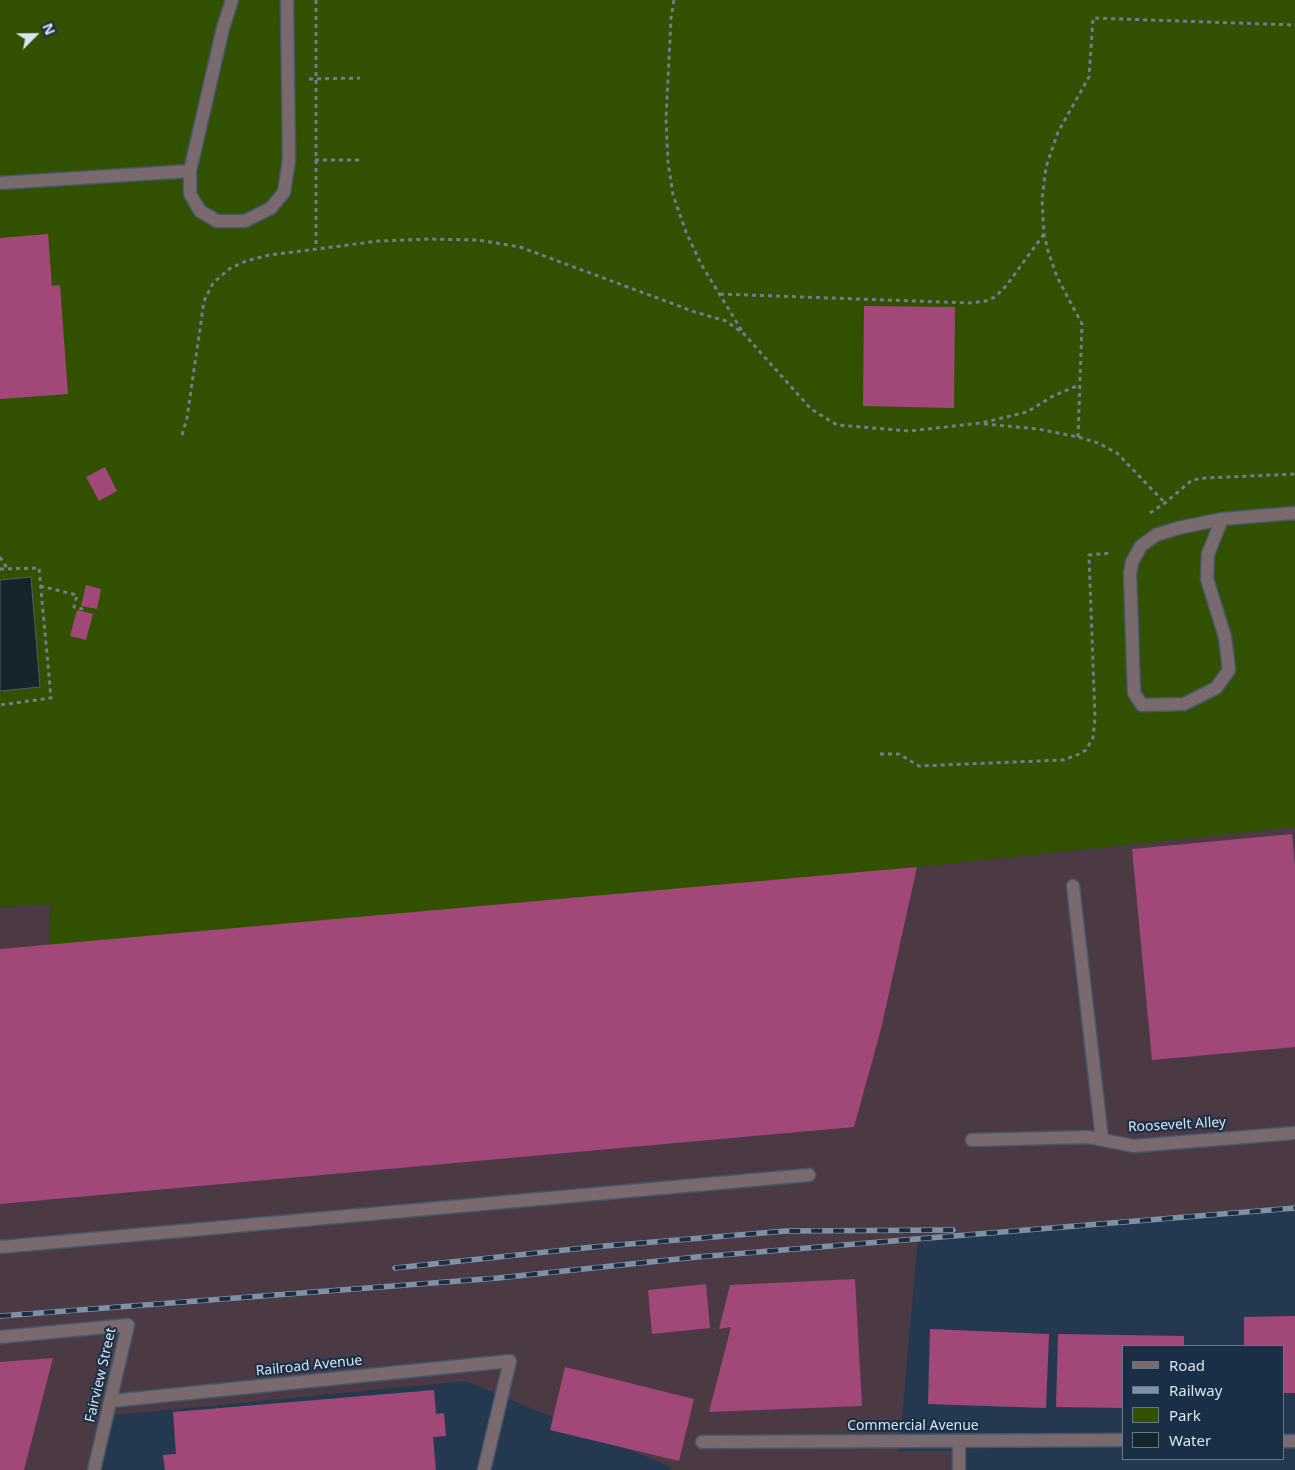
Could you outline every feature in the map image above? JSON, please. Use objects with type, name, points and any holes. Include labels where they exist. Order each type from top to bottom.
[{"type":"street","points":[[232,0],[223,28],[190,171],[190,194],[200,211],[216,221],[245,221],[271,208],[284,192],[289,160],[287,0]]},
{"type":"street","points":[[0,183],[190,171]]},
{"type":"street","points":[[1222,519],[1208,554],[1207,579],[1225,638],[1229,670],[1216,688],[1184,704],[1142,705],[1134,693],[1130,574],[1132,562],[1141,546],[1156,535],[1178,528],[1222,519],[1295,513]]},
{"type":"street","points":[[1073,886],[1102,1139]]},
{"type":"street","name":"Roosevelt Alley","points":[[972,1140],[1088,1137],[1134,1146],[1295,1133]]},
{"type":"street","points":[[0,1247],[809,1175]]},
{"type":"street","name":"Fairview Street","points":[[0,1337],[128,1325],[94,1470]]},
{"type":"street","name":"Railroad Avenue","points":[[111,1402],[510,1360],[484,1470]]},
{"type":"street","name":"Commercial Avenue","points":[[702,1442],[1122,1440]]},
{"type":"street","points":[[959,1441],[959,1470]]},
{"type":"path","points":[[316,0],[316,248]]},
{"type":"path","points":[[674,0],[671,18],[667,92],[668,162],[673,195],[686,232],[701,264],[744,334],[811,409],[837,425],[909,431],[981,424],[1027,412],[1053,396],[1079,385]]},
{"type":"path","points":[[1078,437],[1082,324],[1057,277],[1044,234],[1042,199],[1046,167],[1058,132],[1089,77],[1093,18],[1294,25]]},
{"type":"path","points":[[288,80],[360,78]]},
{"type":"path","points":[[289,160],[360,160]]},
{"type":"path","points":[[720,294],[970,303],[986,301],[995,297],[1006,286],[1044,234]]},
{"type":"path","points":[[182,435],[187,418],[204,301],[213,283],[229,269],[246,261],[269,255],[379,241],[478,240],[520,247],[695,312],[726,321],[744,334]]},
{"type":"path","points":[[981,424],[1038,429],[1098,443],[1117,453],[1165,503]]},
{"type":"path","points":[[1146,516],[1192,480],[1295,474]]},
{"type":"path","points":[[880,754],[899,754],[919,766],[1063,760],[1086,750],[1093,738],[1095,718],[1089,554],[1119,553]]},
{"type":"path","points":[[0,557],[7,568]]},
{"type":"path","points":[[0,569],[39,568],[51,698],[0,705]]},
{"type":"path","points":[[40,586],[77,596],[74,607],[87,610]]},
{"type":"shaded area","points":[[1295,826],[1295,1208],[918,1238],[899,1451],[964,1451],[964,1470],[671,1470],[671,1467],[466,1381],[106,1416],[91,1470],[0,1470],[0,907],[51,904],[48,955]]},
{"type":"green space","points":[[0,0],[1295,0],[1295,827],[48,955],[51,904],[0,907]]},
{"type":"water","points":[[31,577],[40,687],[0,691],[0,580]]},
{"type":"building","points":[[48,234],[52,286],[60,285],[68,394],[0,399],[0,238]]},
{"type":"building","points":[[864,306],[955,307],[954,408],[863,406]]},
{"type":"building","points":[[105,467],[117,491],[99,501],[86,477]]},
{"type":"building","points":[[86,585],[101,589],[97,609],[81,606]]},
{"type":"building","points":[[77,610],[93,614],[86,640],[70,636]]},
{"type":"building","points":[[1292,834],[1295,865],[1295,1047],[1152,1060],[1132,849]]},
{"type":"building","points":[[917,867],[881,1029],[854,1127],[0,1204],[0,949]]},
{"type":"building","points":[[855,1279],[862,1406],[709,1412],[731,1327],[719,1329],[730,1285]]},
{"type":"building","points":[[706,1284],[710,1328],[652,1334],[648,1290]]},
{"type":"building","points":[[1295,1316],[1295,1393],[1285,1393],[1285,1345],[1244,1345],[1244,1317]]},
{"type":"building","points":[[930,1329],[1049,1334],[1046,1408],[928,1404]]},
{"type":"building","points":[[1058,1334],[1184,1336],[1184,1345],[1122,1345],[1122,1408],[1056,1407]]},
{"type":"building","points":[[53,1358],[24,1470],[0,1470],[0,1362]]},
{"type":"building","points":[[565,1367],[694,1399],[679,1461],[550,1430]]},
{"type":"building","points":[[434,1390],[436,1414],[444,1413],[446,1436],[433,1437],[436,1470],[165,1470],[163,1455],[176,1454],[173,1412]]},
{"type":"railway","points":[[0,1316],[498,1278],[697,1257],[1295,1208]]},
{"type":"railway","points":[[395,1268],[593,1247],[786,1231],[953,1230]]}]
